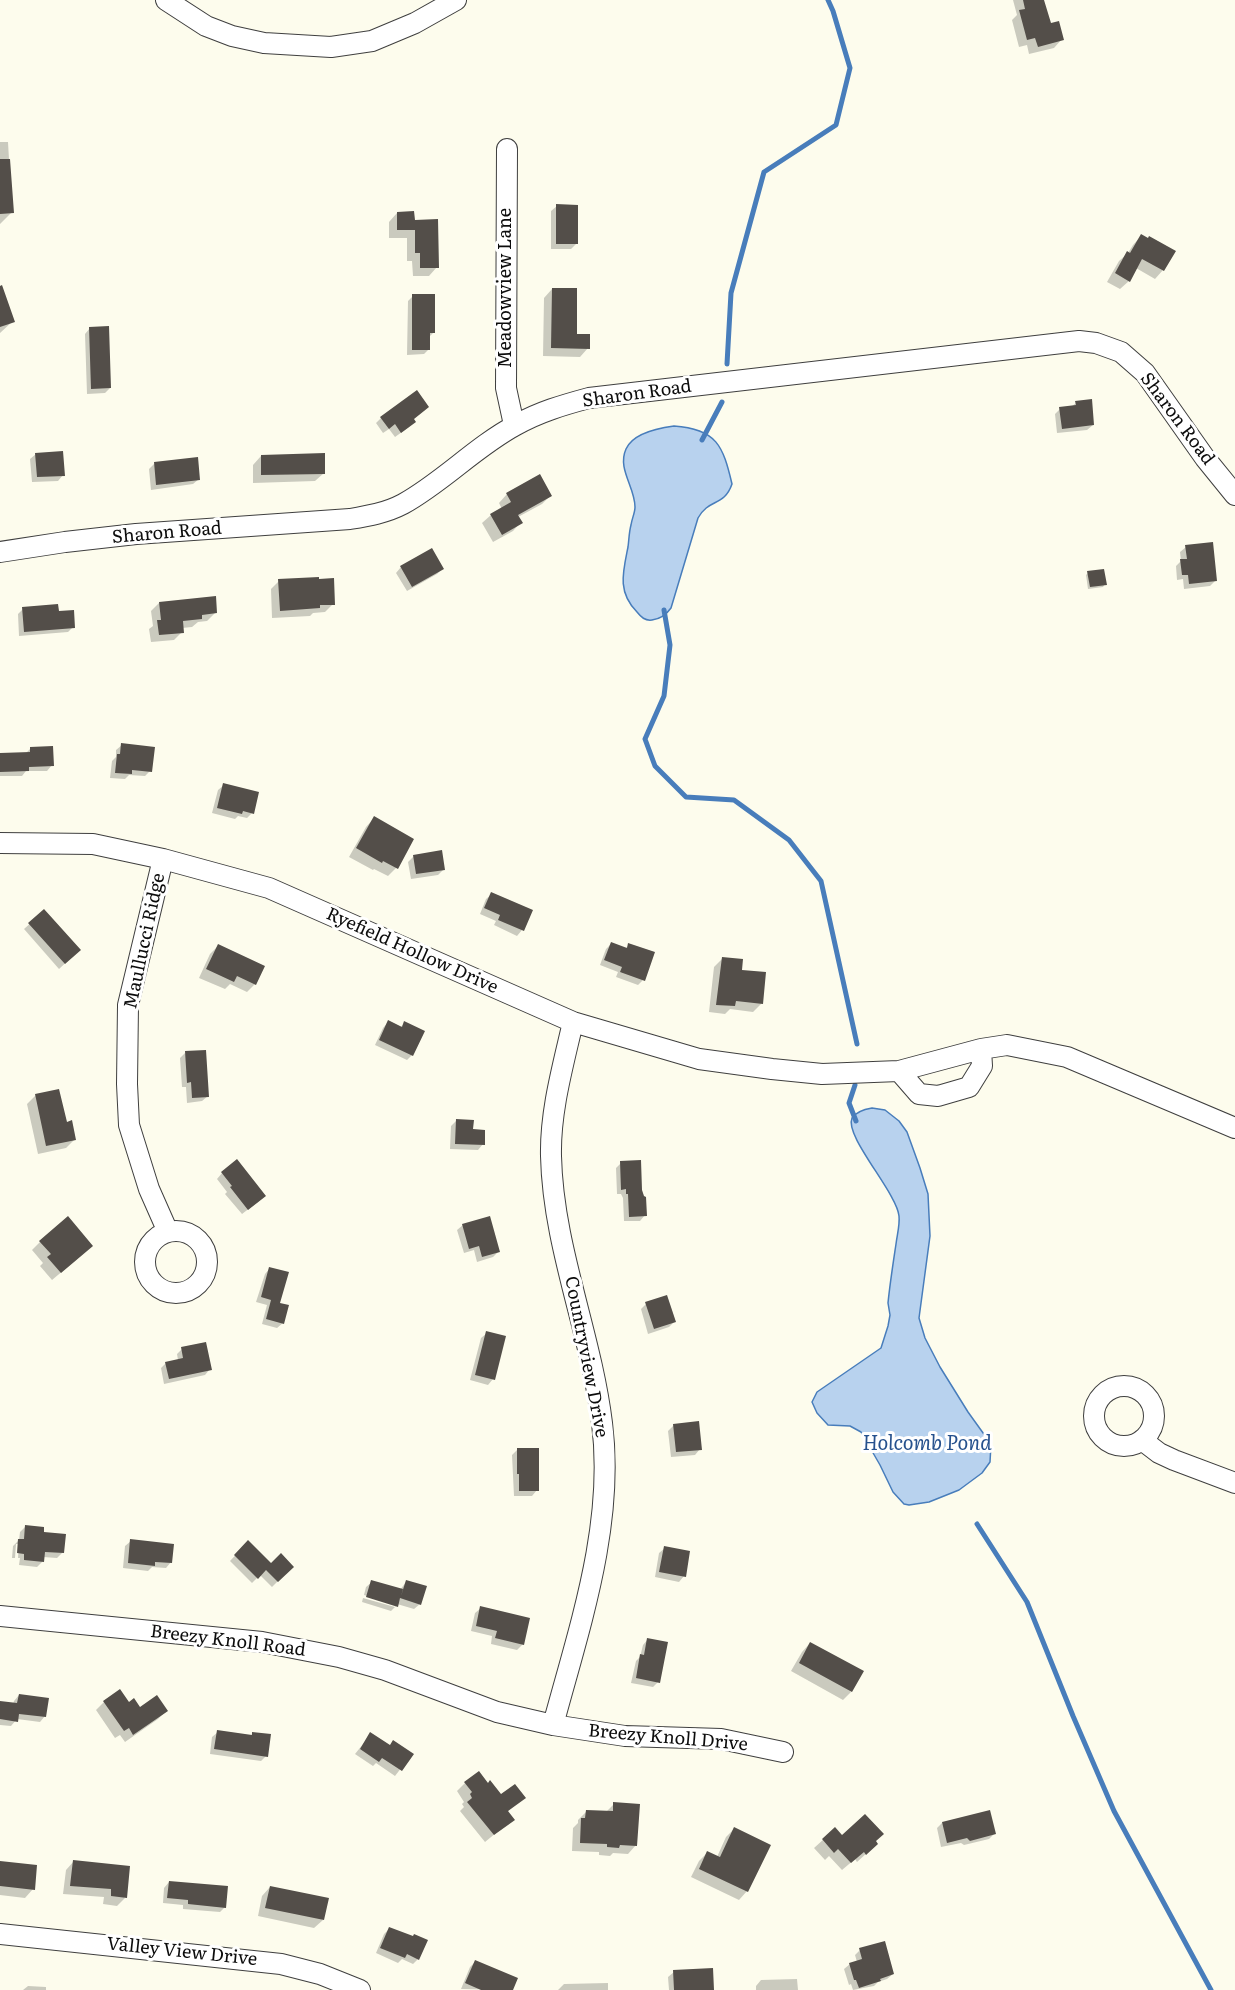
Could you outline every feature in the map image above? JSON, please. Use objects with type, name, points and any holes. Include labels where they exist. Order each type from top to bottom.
[{"type":"street","points":[[166,0],[206,26],[232,36],[264,42],[331,47],[372,41],[415,23],[456,0]]},
{"type":"street","name":"Meadowview Lane","points":[[507,149],[506,388],[514,425]]},
{"type":"street","name":"Sharon Road","points":[[0,552],[136,534],[350,519],[377,514],[401,505],[423,492],[514,425],[547,410],[589,398],[1079,341],[1096,343],[1121,352],[1145,373],[1205,458],[1235,495]]},
{"type":"street","name":"Ryefield Hollow Drive","points":[[0,843],[93,844],[163,859],[270,888],[573,1022],[699,1059],[772,1070],[822,1074],[899,1071],[1007,1045],[1067,1057],[1235,1128]]},
{"type":"street","name":"Maullucci Ridge","points":[[163,859],[128,1005],[127,1083],[129,1125],[149,1189],[168,1232]]},
{"type":"street","name":"Countryview Drive","points":[[553,1725],[585,1604],[600,1531],[604,1478],[602,1424],[592,1369],[556,1213],[551,1157],[552,1121],[573,1022]]},
{"type":"street","points":[[899,1071],[919,1094],[938,1096],[969,1087],[982,1066],[981,1050]]},
{"type":"street","points":[[1142,1440],[1159,1453],[1174,1460],[1235,1483]]},
{"type":"street","name":"Breezy Knoll Road","points":[[0,1616],[262,1642],[385,1670],[497,1712],[553,1725]]},
{"type":"street","name":"Breezy Knoll Drive","points":[[553,1725],[625,1737],[721,1739],[783,1752]]},
{"type":"street","name":"Valley View Drive","points":[[0,1934],[282,1964],[320,1974],[360,1990]]},
{"type":"water","points":[[674,426],[700,431],[716,442],[725,459],[732,484],[721,500],[707,507],[698,518],[671,608],[660,618],[647,620],[640,616],[631,604],[624,589],[624,565],[635,507],[625,471],[624,456],[629,443],[640,435]]},
{"type":"water","name":"Holcomb Pond","points":[[872,1108],[885,1110],[899,1121],[907,1132],[928,1194],[930,1236],[919,1318],[925,1338],[968,1412],[991,1444],[990,1462],[982,1473],[959,1490],[929,1502],[909,1505],[904,1504],[893,1492],[861,1432],[850,1426],[828,1425],[817,1413],[812,1402],[817,1392],[881,1348],[888,1326],[890,1315],[888,1303],[899,1216],[890,1194],[863,1151],[852,1126],[854,1116]]},
{"type":"building","points":[[1023,0],[1044,0],[1051,23],[1059,21],[1064,40],[1038,47],[1035,38],[1027,40],[1019,10],[1025,9]]},
{"type":"building","points":[[0,159],[10,159],[14,213],[0,214]]},
{"type":"building","points":[[556,204],[578,205],[578,244],[556,244]]},
{"type":"building","points":[[414,211],[415,220],[438,219],[439,268],[420,268],[420,253],[415,253],[415,230],[397,230],[397,212]]},
{"type":"building","points":[[1141,234],[1176,251],[1164,271],[1142,259],[1130,282],[1115,273],[1127,251],[1130,253]]},
{"type":"building","points":[[2,285],[15,322],[0,327],[0,286]]},
{"type":"building","points":[[552,288],[577,288],[577,334],[590,334],[590,349],[551,348]]},
{"type":"building","points":[[412,294],[435,294],[435,333],[430,333],[430,350],[412,350]]},
{"type":"building","points":[[109,326],[111,388],[91,389],[89,327]]},
{"type":"building","points":[[417,390],[429,407],[414,419],[416,422],[401,433],[395,424],[389,429],[380,417]]},
{"type":"building","points":[[1092,399],[1094,425],[1062,429],[1059,407],[1076,405],[1075,401]]},
{"type":"building","points":[[63,451],[65,476],[37,477],[35,453]]},
{"type":"building","points":[[325,453],[325,474],[261,475],[261,455]]},
{"type":"building","points":[[198,457],[200,480],[156,485],[154,462]]},
{"type":"building","points":[[540,474],[552,496],[518,515],[523,523],[502,535],[490,514],[511,502],[506,493]]},
{"type":"building","points":[[1213,542],[1217,581],[1189,584],[1188,575],[1182,575],[1180,559],[1187,559],[1185,545]]},
{"type":"building","points":[[432,548],[444,569],[412,587],[400,566]]},
{"type":"building","points":[[1104,569],[1107,585],[1090,587],[1087,571]]},
{"type":"building","points":[[319,577],[319,579],[334,578],[335,605],[280,611],[278,579]]},
{"type":"building","points":[[216,596],[217,613],[202,615],[202,619],[183,621],[184,633],[159,635],[157,620],[161,620],[159,602]]},
{"type":"building","points":[[58,604],[59,611],[74,610],[75,628],[24,632],[22,607]]},
{"type":"building","points":[[121,743],[155,747],[152,772],[132,770],[132,774],[115,773]]},
{"type":"building","points":[[53,746],[54,766],[29,767],[29,771],[0,772],[0,753],[30,752],[30,747]]},
{"type":"building","points":[[223,783],[259,792],[254,814],[243,811],[242,814],[217,808]]},
{"type":"building","points":[[374,816],[414,839],[398,869],[356,848]]},
{"type":"building","points":[[442,850],[445,870],[416,874],[413,855]]},
{"type":"building","points":[[491,892],[533,910],[524,931],[498,920],[500,915],[484,908]]},
{"type":"building","points":[[44,909],[81,950],[65,964],[28,923]]},
{"type":"building","points":[[611,942],[627,948],[628,943],[655,952],[645,981],[620,972],[622,967],[604,960]]},
{"type":"building","points":[[218,944],[265,966],[256,985],[237,976],[234,982],[206,969]]},
{"type":"building","points":[[722,957],[743,959],[742,970],[766,972],[763,1004],[736,1001],[735,1006],[716,1005]]},
{"type":"building","points":[[388,1020],[402,1027],[404,1021],[425,1031],[413,1056],[379,1040]]},
{"type":"building","points":[[206,1050],[209,1097],[192,1098],[191,1082],[187,1083],[185,1051]]},
{"type":"building","points":[[59,1089],[67,1122],[72,1120],[76,1140],[46,1146],[35,1094]]},
{"type":"building","points":[[456,1119],[474,1120],[473,1129],[485,1130],[485,1145],[455,1144]]},
{"type":"building","points":[[237,1159],[266,1196],[248,1210],[221,1172]]},
{"type":"building","points":[[641,1160],[642,1190],[646,1197],[647,1216],[629,1217],[628,1194],[626,1194],[626,1189],[621,1190],[620,1161]]},
{"type":"building","points":[[68,1216],[93,1246],[61,1273],[47,1257],[51,1254],[39,1241]]},
{"type":"building","points":[[490,1216],[500,1252],[482,1257],[479,1246],[469,1249],[462,1224]]},
{"type":"building","points":[[269,1267],[289,1272],[280,1303],[289,1305],[284,1324],[266,1319],[271,1300],[261,1297]]},
{"type":"building","points":[[667,1295],[676,1322],[654,1329],[645,1302]]},
{"type":"building","points":[[486,1331],[506,1336],[495,1380],[475,1375]]},
{"type":"building","points":[[206,1342],[212,1370],[169,1379],[165,1362],[183,1358],[181,1347]]},
{"type":"building","points":[[699,1421],[702,1450],[676,1452],[673,1424]]},
{"type":"building","points":[[517,1448],[539,1448],[539,1491],[519,1491]]},
{"type":"building","points":[[25,1525],[44,1527],[44,1532],[66,1534],[64,1553],[45,1552],[44,1562],[24,1560],[24,1554],[17,1553],[18,1539],[24,1539]]},
{"type":"building","points":[[130,1539],[174,1544],[172,1563],[155,1562],[155,1566],[128,1563]]},
{"type":"building","points":[[248,1540],[271,1563],[281,1553],[294,1567],[278,1582],[266,1570],[258,1579],[234,1555]]},
{"type":"building","points":[[664,1546],[690,1551],[686,1577],[659,1572]]},
{"type":"building","points":[[371,1580],[403,1589],[401,1596],[406,1580],[427,1586],[421,1605],[400,1598],[398,1607],[366,1597]]},
{"type":"building","points":[[480,1606],[530,1618],[524,1645],[495,1638],[497,1631],[476,1626]]},
{"type":"building","points":[[647,1638],[668,1642],[660,1683],[636,1678],[640,1654],[644,1655]]},
{"type":"building","points":[[810,1642],[864,1671],[852,1692],[799,1663]]},
{"type":"building","points":[[120,1689],[129,1702],[134,1698],[140,1707],[157,1695],[168,1711],[133,1735],[129,1728],[124,1731],[103,1701]]},
{"type":"building","points":[[19,1694],[49,1698],[46,1717],[19,1714],[18,1722],[0,1719],[0,1701],[17,1703]]},
{"type":"building","points":[[217,1730],[252,1735],[252,1732],[271,1734],[268,1757],[214,1749]]},
{"type":"building","points":[[370,1732],[390,1745],[393,1740],[414,1754],[402,1771],[382,1758],[379,1762],[360,1749]]},
{"type":"building","points":[[479,1771],[501,1794],[515,1784],[526,1798],[508,1811],[515,1820],[494,1835],[467,1802],[472,1798],[470,1794],[472,1792],[464,1782]]},
{"type":"building","points":[[613,1802],[640,1804],[637,1846],[620,1845],[619,1848],[607,1847],[607,1844],[580,1843],[581,1818],[585,1818],[586,1810],[613,1811]]},
{"type":"building","points":[[990,1810],[996,1834],[970,1841],[967,1838],[947,1843],[942,1822]]},
{"type":"building","points":[[865,1814],[884,1834],[876,1841],[878,1844],[866,1855],[864,1852],[851,1863],[838,1849],[834,1853],[822,1839],[835,1827],[842,1835]]},
{"type":"building","points":[[734,1827],[771,1845],[748,1892],[699,1869],[707,1851],[720,1857]]},
{"type":"building","points":[[73,1860],[130,1866],[127,1898],[111,1896],[111,1889],[70,1886]]},
{"type":"building","points":[[0,1861],[37,1865],[35,1890],[0,1886]]},
{"type":"building","points":[[169,1881],[228,1886],[226,1908],[188,1904],[188,1900],[167,1898]]},
{"type":"building","points":[[270,1886],[329,1898],[324,1920],[265,1908]]},
{"type":"building","points":[[389,1927],[428,1940],[419,1960],[407,1954],[405,1958],[380,1948]]},
{"type":"building","points":[[885,1941],[894,1974],[859,1988],[849,1963],[862,1959],[859,1948]]},
{"type":"building","points":[[475,1960],[518,1978],[513,1990],[481,1990],[465,1983]]},
{"type":"building","points":[[713,1968],[714,1990],[674,1990],[673,1970]]},
{"type":"waterway","points":[[727,364],[731,293],[764,172],[836,125],[850,68],[828,0]]},
{"type":"waterway","points":[[702,440],[722,402]]},
{"type":"waterway","points":[[664,610],[670,645],[664,696],[645,739],[655,766],[686,797],[734,800],[789,840],[821,881],[857,1044]]},
{"type":"waterway","points":[[855,1085],[849,1103],[856,1121]]},
{"type":"waterway","points":[[977,1524],[1027,1602],[1114,1811],[1211,1990]]}]
